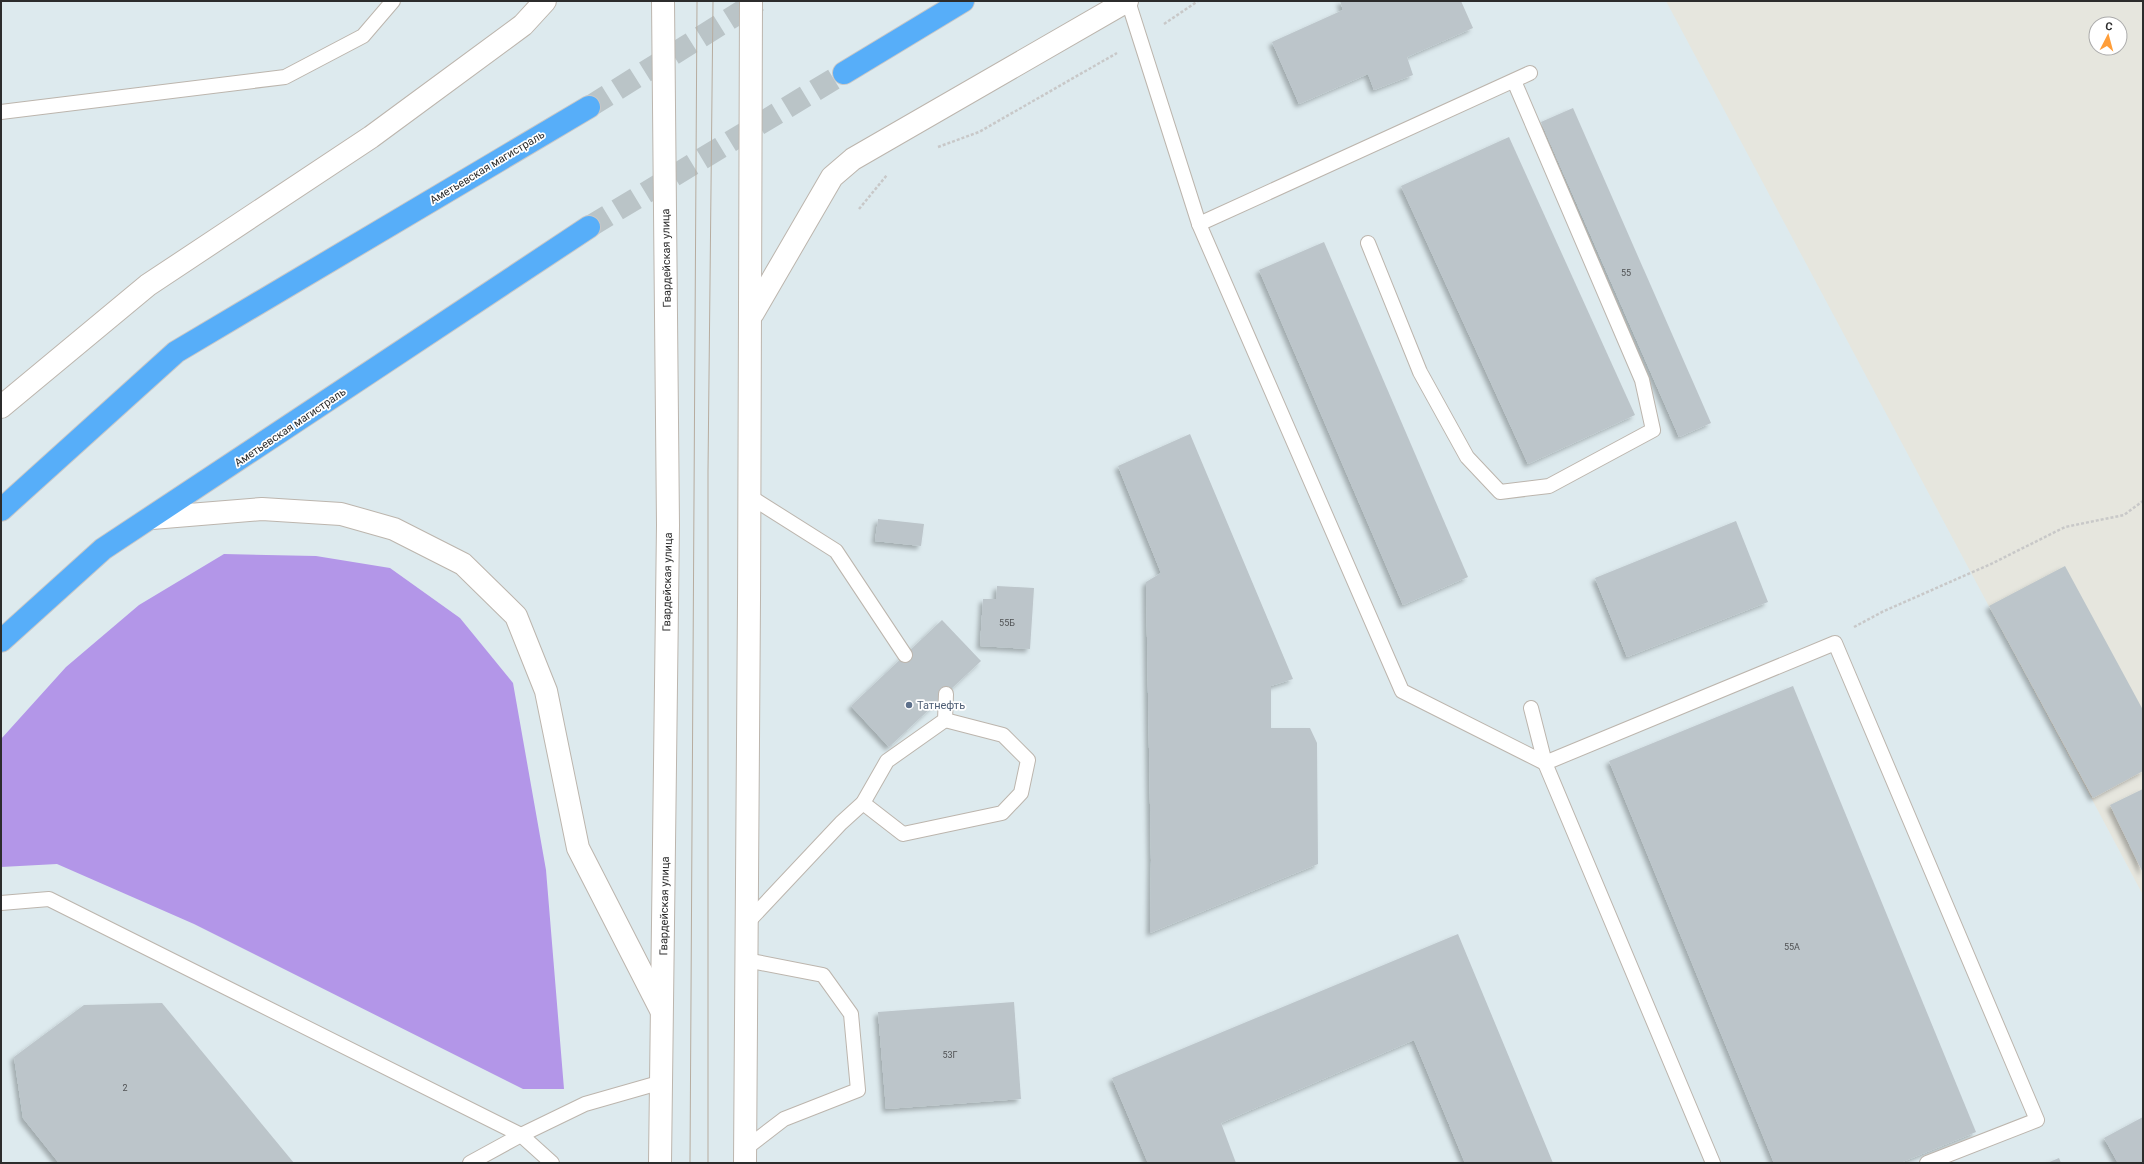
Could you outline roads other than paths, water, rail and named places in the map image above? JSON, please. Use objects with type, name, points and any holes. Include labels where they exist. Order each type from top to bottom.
[{"type":"main road","points":[[1,407],[148,285],[371,137],[524,25],[545,1]]},
{"type":"main road","name":"Гвардейская улица","points":[[660,1163],[668,525],[663,1]]},
{"type":"main road","points":[[745,1156],[746,960],[748,923],[749,496],[752,314],[751,1]]},
{"type":"main road","points":[[844,73],[963,1]]},
{"type":"main road","points":[[752,314],[832,177],[852,158],[1128,1]]},
{"type":"main road","name":"Аметьевская магистраль","points":[[1,510],[176,352],[589,107]]},
{"type":"main road","name":"Аметьевская магистраль","points":[[1,641],[103,550],[589,227]]},
{"type":"main road","points":[[152,518],[262,509],[340,514],[394,529],[463,564],[516,616],[546,691],[578,848],[662,1012]]},
{"type":"lane","points":[[1,112],[285,77],[363,36],[393,1]]},
{"type":"lane","points":[[1128,1],[1198,224],[1402,691],[1545,763],[1835,643],[2037,1120],[1927,1163]]},
{"type":"lane","points":[[1198,224],[1530,73]]},
{"type":"lane","points":[[1368,243],[1420,372],[1467,456],[1500,492],[1549,486],[1653,430],[1642,380],[1514,81]]},
{"type":"lane","points":[[749,496],[836,551],[906,655]]},
{"type":"lane","points":[[945,720],[946,694]]},
{"type":"lane","points":[[1531,708],[1545,763],[1713,1163]]},
{"type":"lane","points":[[748,923],[841,822],[864,803],[887,761],[945,720],[1003,735],[1028,760],[1021,793],[1002,813],[903,834],[864,803]]},
{"type":"lane","points":[[1,903],[49,899],[521,1135],[552,1163]]},
{"type":"lane","points":[[745,1156],[784,1119],[858,1090],[851,1014],[823,974],[746,960]]},
{"type":"lane","points":[[470,1163],[521,1135],[585,1104],[662,1082]]},
{"type":"tunnel","points":[[589,107],[758,1]]},
{"type":"tunnel","points":[[589,227],[844,73]]},
{"type":"tram line","points":[[690,1163],[697,1]]},
{"type":"tram line","points":[[708,1163],[708,471],[713,1]]},
{"type":"place","name":"Татнефть","points":[[909,705]]}]
